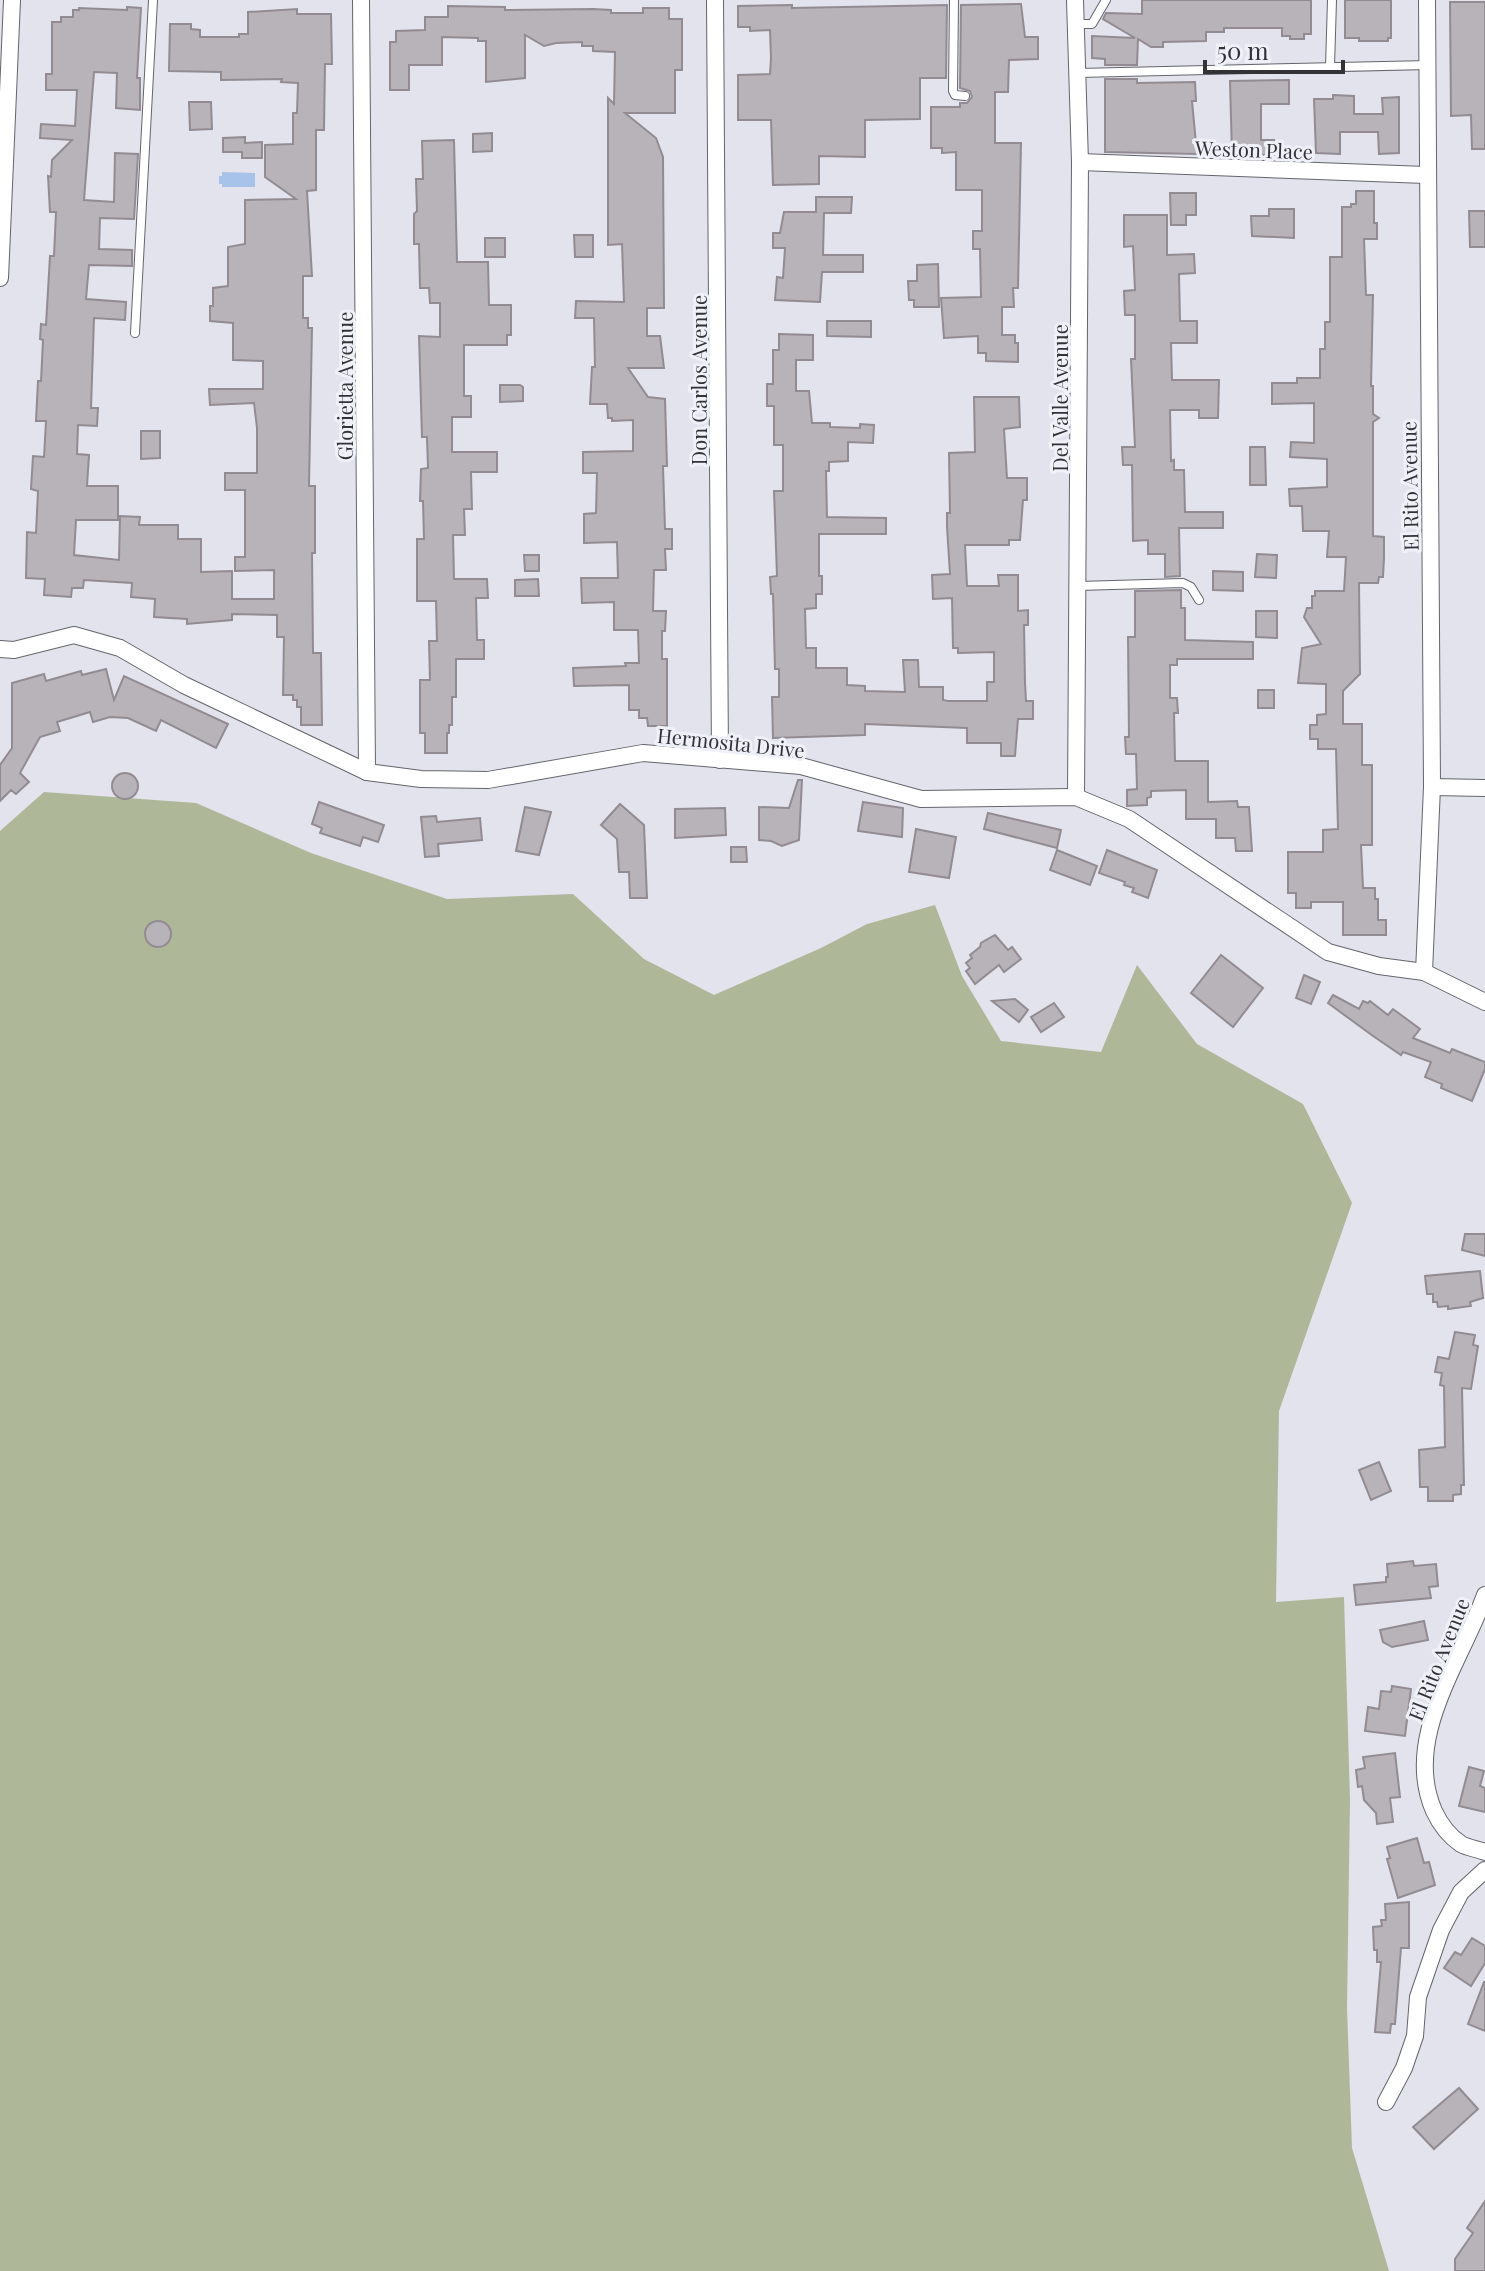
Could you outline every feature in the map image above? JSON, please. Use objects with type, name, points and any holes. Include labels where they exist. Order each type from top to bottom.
[{"type":"street","points":[[0,278],[12,0]]},
{"type":"street","name":"Glorietta Avenue","points":[[361,0],[367,772]]},
{"type":"street","name":"Don Carlos Avenue","points":[[715,0],[720,760]]},
{"type":"street","name":"Del Valle Avenue","points":[[1075,0],[1080,162],[1076,797]]},
{"type":"street","name":"El Rito Avenue","points":[[1424,972],[1432,787],[1427,0]]},
{"type":"street","name":"Weston Place","points":[[1080,162],[1426,175]]},
{"type":"street","name":"Hermosita Drive","points":[[0,649],[14,650],[74,635],[120,648],[184,685],[367,772],[421,779],[488,780],[643,753],[801,766],[921,799],[1076,797],[1129,819],[1328,952],[1379,966],[1424,972],[1485,1002]]},
{"type":"street","points":[[1432,787],[1485,788]]},
{"type":"street","name":"El Rito Avenue","points":[[1485,1595],[1449,1675],[1425,1753],[1427,1795],[1441,1825],[1462,1844],[1485,1852]]},
{"type":"street","points":[[1386,2102],[1404,2068],[1415,2036],[1418,1997],[1441,1930],[1461,1892],[1485,1870]]},
{"type":"lane","points":[[135,333],[153,0]]},
{"type":"lane","points":[[954,0],[953,91],[955,95],[965,96]]},
{"type":"lane","points":[[1076,24],[1092,24],[1106,0]]},
{"type":"lane","points":[[1330,67],[1332,0]]},
{"type":"lane","points":[[1078,73],[1429,65]]},
{"type":"lane","points":[[1078,586],[1183,583],[1191,587],[1199,600]]},
{"type":"green space","points":[[44,792],[196,803],[311,853],[447,899],[573,894],[644,959],[714,995],[821,948],[867,924],[935,905],[962,976],[1001,1041],[1101,1052],[1137,965],[1197,1044],[1303,1104],[1352,1203],[1279,1411],[1276,1602],[1344,1597],[1350,1800],[1347,2008],[1352,2148],[1389,2271],[0,2271],[0,831]]},
{"type":"water","points":[[222,172],[255,173],[255,187],[222,187],[219,176]]},
{"type":"building","points":[[1142,0],[1311,0],[1311,34],[1304,34],[1304,39],[1290,39],[1290,36],[1282,36],[1282,28],[1224,28],[1224,32],[1206,32],[1206,41],[1163,42],[1163,47],[1151,47],[1138,39],[1137,65],[1105,65],[1105,59],[1092,58],[1092,36],[1135,38],[1103,19],[1106,13],[1142,14]]},
{"type":"building","points":[[1345,0],[1391,0],[1391,38],[1388,41],[1359,41],[1359,38],[1345,38]]},
{"type":"building","points":[[1450,2],[1485,2],[1485,149],[1472,149],[1471,115],[1451,116]]},
{"type":"building","points":[[1021,4],[1025,37],[1038,37],[1038,59],[1009,60],[1008,92],[995,92],[995,143],[1021,143],[1018,288],[1013,288],[1014,307],[1002,307],[1002,335],[1015,335],[1018,362],[986,361],[986,353],[978,353],[978,336],[944,338],[941,298],[981,297],[980,249],[973,249],[973,231],[982,231],[982,190],[956,190],[956,152],[942,153],[942,148],[931,148],[931,107],[960,107],[960,103],[967,103],[972,97],[970,91],[960,88],[961,5]]},
{"type":"building","points":[[792,5],[792,8],[947,5],[946,78],[920,78],[920,119],[865,120],[865,157],[819,156],[819,184],[773,185],[771,120],[738,120],[738,75],[770,74],[771,58],[770,30],[750,31],[750,27],[738,27],[738,6]]},
{"type":"building","points":[[448,6],[505,7],[505,10],[593,9],[611,10],[611,13],[643,13],[643,8],[669,8],[669,19],[682,19],[682,70],[675,70],[675,113],[625,113],[656,138],[663,157],[664,308],[647,308],[647,336],[660,336],[664,368],[628,368],[648,397],[665,399],[665,529],[672,529],[672,549],[665,549],[666,570],[654,570],[653,611],[666,611],[662,659],[667,659],[667,726],[648,726],[647,718],[639,718],[639,710],[629,710],[629,685],[574,686],[573,668],[639,663],[638,630],[614,630],[614,602],[582,603],[581,578],[618,578],[617,542],[584,543],[584,514],[596,513],[597,473],[583,473],[583,452],[633,451],[633,420],[612,421],[608,418],[607,404],[590,404],[592,367],[595,367],[594,318],[575,318],[576,301],[624,302],[622,244],[608,245],[608,98],[614,104],[615,52],[593,51],[593,46],[582,46],[582,42],[544,46],[525,35],[525,78],[486,82],[486,41],[442,37],[442,65],[409,65],[409,90],[390,90],[390,42],[396,42],[396,31],[425,30],[425,17],[448,17]]},
{"type":"building","points":[[127,7],[141,8],[137,78],[140,78],[140,110],[116,108],[117,73],[94,72],[84,200],[114,202],[115,153],[138,154],[134,219],[100,218],[99,249],[132,250],[132,266],[89,265],[86,299],[126,302],[125,320],[94,318],[91,408],[98,408],[97,426],[78,425],[77,454],[89,455],[87,486],[118,486],[118,520],[76,520],[74,555],[119,560],[120,516],[140,517],[139,525],[178,525],[178,539],[201,539],[201,572],[232,571],[232,599],[274,599],[274,570],[235,571],[235,557],[245,557],[245,490],[225,490],[225,473],[257,473],[254,403],[210,405],[209,389],[263,389],[263,361],[233,360],[233,323],[210,321],[210,306],[213,306],[213,288],[228,286],[228,247],[245,244],[245,200],[296,199],[265,177],[265,145],[293,144],[293,113],[297,113],[298,83],[281,82],[282,79],[221,80],[221,72],[169,71],[170,24],[191,24],[191,29],[200,30],[200,37],[239,37],[239,34],[248,34],[248,12],[297,9],[297,14],[331,14],[332,64],[325,64],[324,130],[316,130],[316,190],[307,191],[312,276],[303,276],[303,318],[308,318],[308,328],[312,328],[309,486],[315,486],[313,653],[321,653],[322,725],[301,725],[301,707],[297,707],[297,700],[293,700],[293,695],[283,695],[284,637],[277,637],[277,615],[232,614],[232,620],[187,624],[187,619],[154,617],[155,599],[131,597],[132,583],[84,580],[83,588],[72,588],[71,597],[44,595],[45,579],[26,578],[27,532],[36,533],[38,491],[31,489],[33,456],[44,457],[46,421],[36,421],[38,381],[41,381],[41,324],[46,325],[50,256],[54,256],[56,212],[50,212],[48,176],[51,177],[52,160],[72,140],[40,138],[41,124],[75,126],[77,90],[46,90],[46,74],[52,74],[52,22],[61,22],[61,17],[73,17],[73,10],[79,8],[127,10]]},
{"type":"building","points":[[1105,79],[1137,79],[1137,83],[1195,82],[1196,101],[1192,101],[1197,154],[1105,152]]},
{"type":"building","points":[[1289,80],[1289,104],[1261,104],[1261,140],[1274,140],[1274,155],[1232,155],[1230,81]]},
{"type":"building","points":[[1333,95],[1354,96],[1354,114],[1383,114],[1382,98],[1399,97],[1399,153],[1379,154],[1378,132],[1340,132],[1340,154],[1316,153],[1314,99],[1333,99]]},
{"type":"building","points":[[189,102],[211,102],[212,129],[190,130]]},
{"type":"building","points":[[492,133],[492,151],[473,152],[473,134]]},
{"type":"building","points":[[245,137],[245,143],[262,142],[262,158],[242,158],[242,152],[223,152],[223,138]]},
{"type":"building","points":[[454,140],[457,262],[488,262],[489,305],[511,305],[511,335],[507,335],[507,345],[464,345],[464,396],[471,396],[471,417],[452,417],[452,452],[497,452],[497,472],[471,472],[472,509],[464,509],[465,535],[453,535],[454,579],[487,579],[488,598],[476,598],[477,640],[484,640],[484,659],[456,659],[456,697],[452,697],[452,725],[449,725],[447,733],[447,753],[425,753],[425,733],[420,733],[420,680],[430,680],[429,641],[437,641],[436,601],[417,601],[417,539],[424,539],[421,469],[428,468],[427,437],[422,437],[419,336],[440,337],[440,303],[430,303],[429,288],[420,288],[419,244],[414,244],[414,214],[417,211],[416,179],[423,179],[422,141]]},
{"type":"building","points":[[1356,191],[1374,191],[1374,223],[1377,223],[1377,239],[1364,239],[1366,295],[1373,295],[1373,414],[1379,418],[1373,422],[1373,536],[1384,537],[1384,558],[1383,577],[1379,577],[1378,583],[1359,583],[1360,674],[1343,691],[1343,724],[1362,724],[1362,765],[1372,765],[1372,845],[1361,845],[1363,888],[1375,888],[1378,920],[1386,920],[1386,935],[1343,935],[1343,902],[1311,902],[1311,908],[1296,908],[1296,893],[1288,893],[1288,852],[1323,852],[1323,830],[1338,829],[1336,749],[1318,749],[1318,739],[1310,739],[1310,725],[1317,725],[1317,715],[1326,714],[1326,684],[1298,683],[1302,648],[1321,644],[1304,617],[1307,608],[1312,608],[1315,591],[1344,591],[1346,557],[1327,557],[1329,531],[1303,531],[1302,506],[1290,506],[1289,489],[1327,487],[1327,459],[1290,457],[1291,442],[1314,443],[1314,403],[1272,404],[1272,383],[1297,383],[1297,378],[1320,378],[1320,349],[1325,349],[1325,322],[1330,322],[1330,257],[1342,257],[1342,207],[1356,204]]},
{"type":"building","points":[[1170,193],[1196,193],[1196,215],[1186,215],[1186,225],[1171,225]]},
{"type":"building","points":[[816,197],[852,197],[851,213],[824,213],[823,255],[863,255],[863,272],[822,272],[820,302],[775,300],[777,277],[783,278],[785,248],[773,248],[773,233],[780,233],[784,212],[816,212]]},
{"type":"building","points":[[1269,209],[1294,209],[1294,238],[1252,236],[1251,216],[1269,216]]},
{"type":"building","points":[[1469,211],[1485,211],[1485,247],[1470,247]]},
{"type":"building","points":[[1124,215],[1167,215],[1167,255],[1194,254],[1195,273],[1179,274],[1180,321],[1197,321],[1197,343],[1171,343],[1172,380],[1219,380],[1218,418],[1199,418],[1199,410],[1170,410],[1171,461],[1174,460],[1174,470],[1184,470],[1185,512],[1223,512],[1223,528],[1179,528],[1180,576],[1165,577],[1165,554],[1148,554],[1148,540],[1133,541],[1132,465],[1123,465],[1122,447],[1135,447],[1131,359],[1135,359],[1135,315],[1125,315],[1124,291],[1135,290],[1133,246],[1124,247]]},
{"type":"building","points":[[574,235],[593,235],[593,257],[575,257]]},
{"type":"building","points":[[485,238],[505,238],[505,257],[485,257]]},
{"type":"building","points":[[938,264],[939,307],[914,307],[914,300],[909,300],[908,281],[917,281],[917,265]]},
{"type":"building","points":[[827,321],[871,321],[871,337],[827,336]]},
{"type":"building","points":[[779,334],[813,335],[813,360],[796,360],[796,391],[809,391],[812,423],[860,428],[860,424],[874,425],[873,443],[848,442],[848,461],[829,462],[829,471],[826,471],[827,517],[886,518],[886,534],[819,534],[822,594],[816,594],[816,608],[805,609],[806,648],[816,648],[816,668],[847,668],[847,685],[865,686],[865,691],[905,692],[903,660],[918,660],[919,687],[943,687],[943,700],[987,701],[987,682],[994,682],[994,652],[958,653],[958,648],[953,648],[952,598],[933,599],[932,575],[950,574],[947,527],[947,513],[950,513],[949,453],[975,452],[974,397],[1019,397],[1020,427],[1004,429],[1007,478],[1027,478],[1027,500],[1023,500],[1020,540],[1009,540],[1009,545],[965,545],[967,586],[999,586],[998,575],[1018,575],[1018,611],[1028,610],[1028,625],[1024,625],[1025,683],[1026,701],[1033,701],[1033,719],[1018,719],[1015,756],[1001,756],[1001,743],[967,743],[967,728],[865,724],[865,735],[773,738],[772,697],[779,697],[779,669],[775,669],[770,577],[777,576],[774,491],[783,491],[783,445],[774,445],[774,406],[767,406],[767,384],[773,384],[773,350],[779,350]]},
{"type":"building","points":[[500,385],[523,387],[523,401],[500,402]]},
{"type":"building","points":[[141,431],[160,431],[160,458],[141,459]]},
{"type":"building","points":[[1250,447],[1265,447],[1266,485],[1250,485]]},
{"type":"building","points":[[1257,554],[1277,555],[1276,578],[1255,577]]},
{"type":"building","points":[[524,555],[539,555],[539,571],[525,571]]},
{"type":"building","points":[[1213,571],[1243,572],[1243,591],[1213,590]]},
{"type":"building","points":[[538,579],[539,596],[515,596],[515,580]]},
{"type":"building","points":[[1181,590],[1181,608],[1185,608],[1185,640],[1253,642],[1253,659],[1177,659],[1177,665],[1170,665],[1170,698],[1177,698],[1178,713],[1174,713],[1175,761],[1208,761],[1208,802],[1237,801],[1238,807],[1249,807],[1252,851],[1236,851],[1235,838],[1216,838],[1216,819],[1186,819],[1186,790],[1151,791],[1147,805],[1127,806],[1127,790],[1137,789],[1136,754],[1126,754],[1125,737],[1129,737],[1128,637],[1135,637],[1135,591]]},
{"type":"building","points":[[1256,611],[1277,611],[1277,638],[1256,637]]},
{"type":"building","points":[[106,669],[114,700],[124,676],[228,724],[216,748],[161,720],[156,731],[128,718],[110,717],[93,722],[90,712],[57,722],[60,731],[40,737],[20,773],[29,782],[16,794],[11,790],[0,801],[0,765],[12,748],[12,683],[44,674],[46,681],[81,671],[82,675]]},
{"type":"building","points":[[1258,690],[1274,690],[1274,708],[1258,708]]},
{"type":"building","points":[[125,773],[134,777],[138,786],[134,795],[125,799],[116,795],[112,786],[116,777]]},
{"type":"building","points":[[798,780],[802,780],[799,840],[782,846],[759,840],[759,807],[789,808]]},
{"type":"building","points":[[319,802],[384,825],[378,842],[363,837],[360,846],[320,833],[322,828],[312,824]]},
{"type":"building","points":[[863,802],[903,808],[902,837],[858,831]]},
{"type":"building","points":[[620,804],[644,825],[647,898],[630,898],[629,872],[619,872],[617,839],[601,825]]},
{"type":"building","points":[[525,807],[551,812],[539,855],[516,851]]},
{"type":"building","points":[[725,808],[726,835],[675,838],[675,809]]},
{"type":"building","points":[[988,813],[1061,830],[1057,848],[984,829]]},
{"type":"building","points":[[436,816],[437,822],[480,818],[482,840],[438,844],[439,856],[425,857],[421,817]]},
{"type":"building","points":[[916,829],[956,837],[949,878],[909,872]]},
{"type":"building","points":[[731,847],[746,847],[747,862],[731,862]]},
{"type":"building","points":[[1057,850],[1097,866],[1090,885],[1050,870]]},
{"type":"building","points":[[1107,850],[1157,870],[1148,898],[1132,892],[1134,888],[1124,885],[1125,882],[1099,873]]},
{"type":"building","points":[[158,921],[167,925],[171,934],[167,943],[158,947],[149,943],[145,934],[149,925]]},
{"type":"building","points":[[995,935],[1008,950],[1012,947],[1021,959],[1004,972],[999,965],[975,984],[966,971],[970,968],[966,963],[981,943]]},
{"type":"building","points":[[1221,955],[1263,988],[1233,1027],[1191,993]]},
{"type":"building","points":[[1304,975],[1320,982],[1311,1004],[1296,998]]},
{"type":"building","points":[[1333,995],[1359,1009],[1363,1001],[1370,1001],[1388,1015],[1393,1009],[1420,1029],[1413,1038],[1450,1053],[1452,1049],[1485,1062],[1472,1101],[1441,1088],[1442,1084],[1425,1077],[1431,1062],[1403,1052],[1401,1055],[1373,1036],[1328,1003]]},
{"type":"building","points":[[1015,999],[1028,1010],[1019,1022],[992,1001]]},
{"type":"building","points":[[1054,1003],[1064,1017],[1041,1032],[1031,1017]]},
{"type":"building","points":[[1465,1234],[1485,1234],[1485,1256],[1462,1250]]},
{"type":"building","points":[[1480,1271],[1483,1298],[1470,1302],[1471,1306],[1438,1307],[1437,1302],[1433,1302],[1433,1294],[1427,1294],[1425,1276]]},
{"type":"building","points":[[1455,1332],[1475,1335],[1473,1345],[1478,1346],[1471,1389],[1462,1388],[1464,1485],[1461,1485],[1461,1494],[1453,1495],[1453,1501],[1428,1501],[1428,1487],[1420,1487],[1419,1450],[1445,1447],[1444,1386],[1440,1385],[1442,1373],[1435,1372],[1438,1357],[1449,1359]]},
{"type":"building","points":[[1379,1462],[1391,1491],[1371,1500],[1359,1470]]},
{"type":"building","points":[[1413,1561],[1414,1566],[1436,1564],[1438,1586],[1429,1587],[1431,1598],[1356,1605],[1354,1585],[1386,1582],[1387,1564]]},
{"type":"building","points":[[1424,1621],[1428,1640],[1392,1647],[1383,1642],[1380,1630]]},
{"type":"building","points":[[1392,1686],[1411,1689],[1405,1736],[1365,1731],[1368,1707],[1379,1709],[1381,1691],[1391,1692]]},
{"type":"building","points":[[1395,1753],[1400,1797],[1390,1798],[1393,1822],[1377,1824],[1376,1813],[1364,1800],[1362,1786],[1358,1787],[1356,1770],[1365,1768],[1363,1757]]},
{"type":"building","points":[[1469,1767],[1484,1771],[1480,1786],[1485,1788],[1485,1812],[1459,1806]]},
{"type":"building","points":[[1417,1838],[1424,1863],[1429,1862],[1435,1885],[1398,1898],[1387,1859],[1390,1858],[1387,1847]]},
{"type":"building","points":[[1409,1902],[1409,1948],[1401,1948],[1395,2024],[1391,2024],[1390,2033],[1375,2032],[1381,1962],[1377,1962],[1377,1950],[1374,1950],[1373,1927],[1382,1926],[1381,1920],[1386,1920],[1385,1904]]},
{"type":"building","points":[[1472,1938],[1485,1946],[1485,1963],[1471,1986],[1444,1968],[1455,1952],[1461,1955]]},
{"type":"building","points":[[1485,1982],[1485,2031],[1468,2024]]},
{"type":"building","points":[[1459,2088],[1478,2109],[1434,2149],[1413,2127]]},
{"type":"building","points":[[1485,2201],[1485,2271],[1455,2271],[1455,2259],[1473,2233],[1467,2228]]}]
